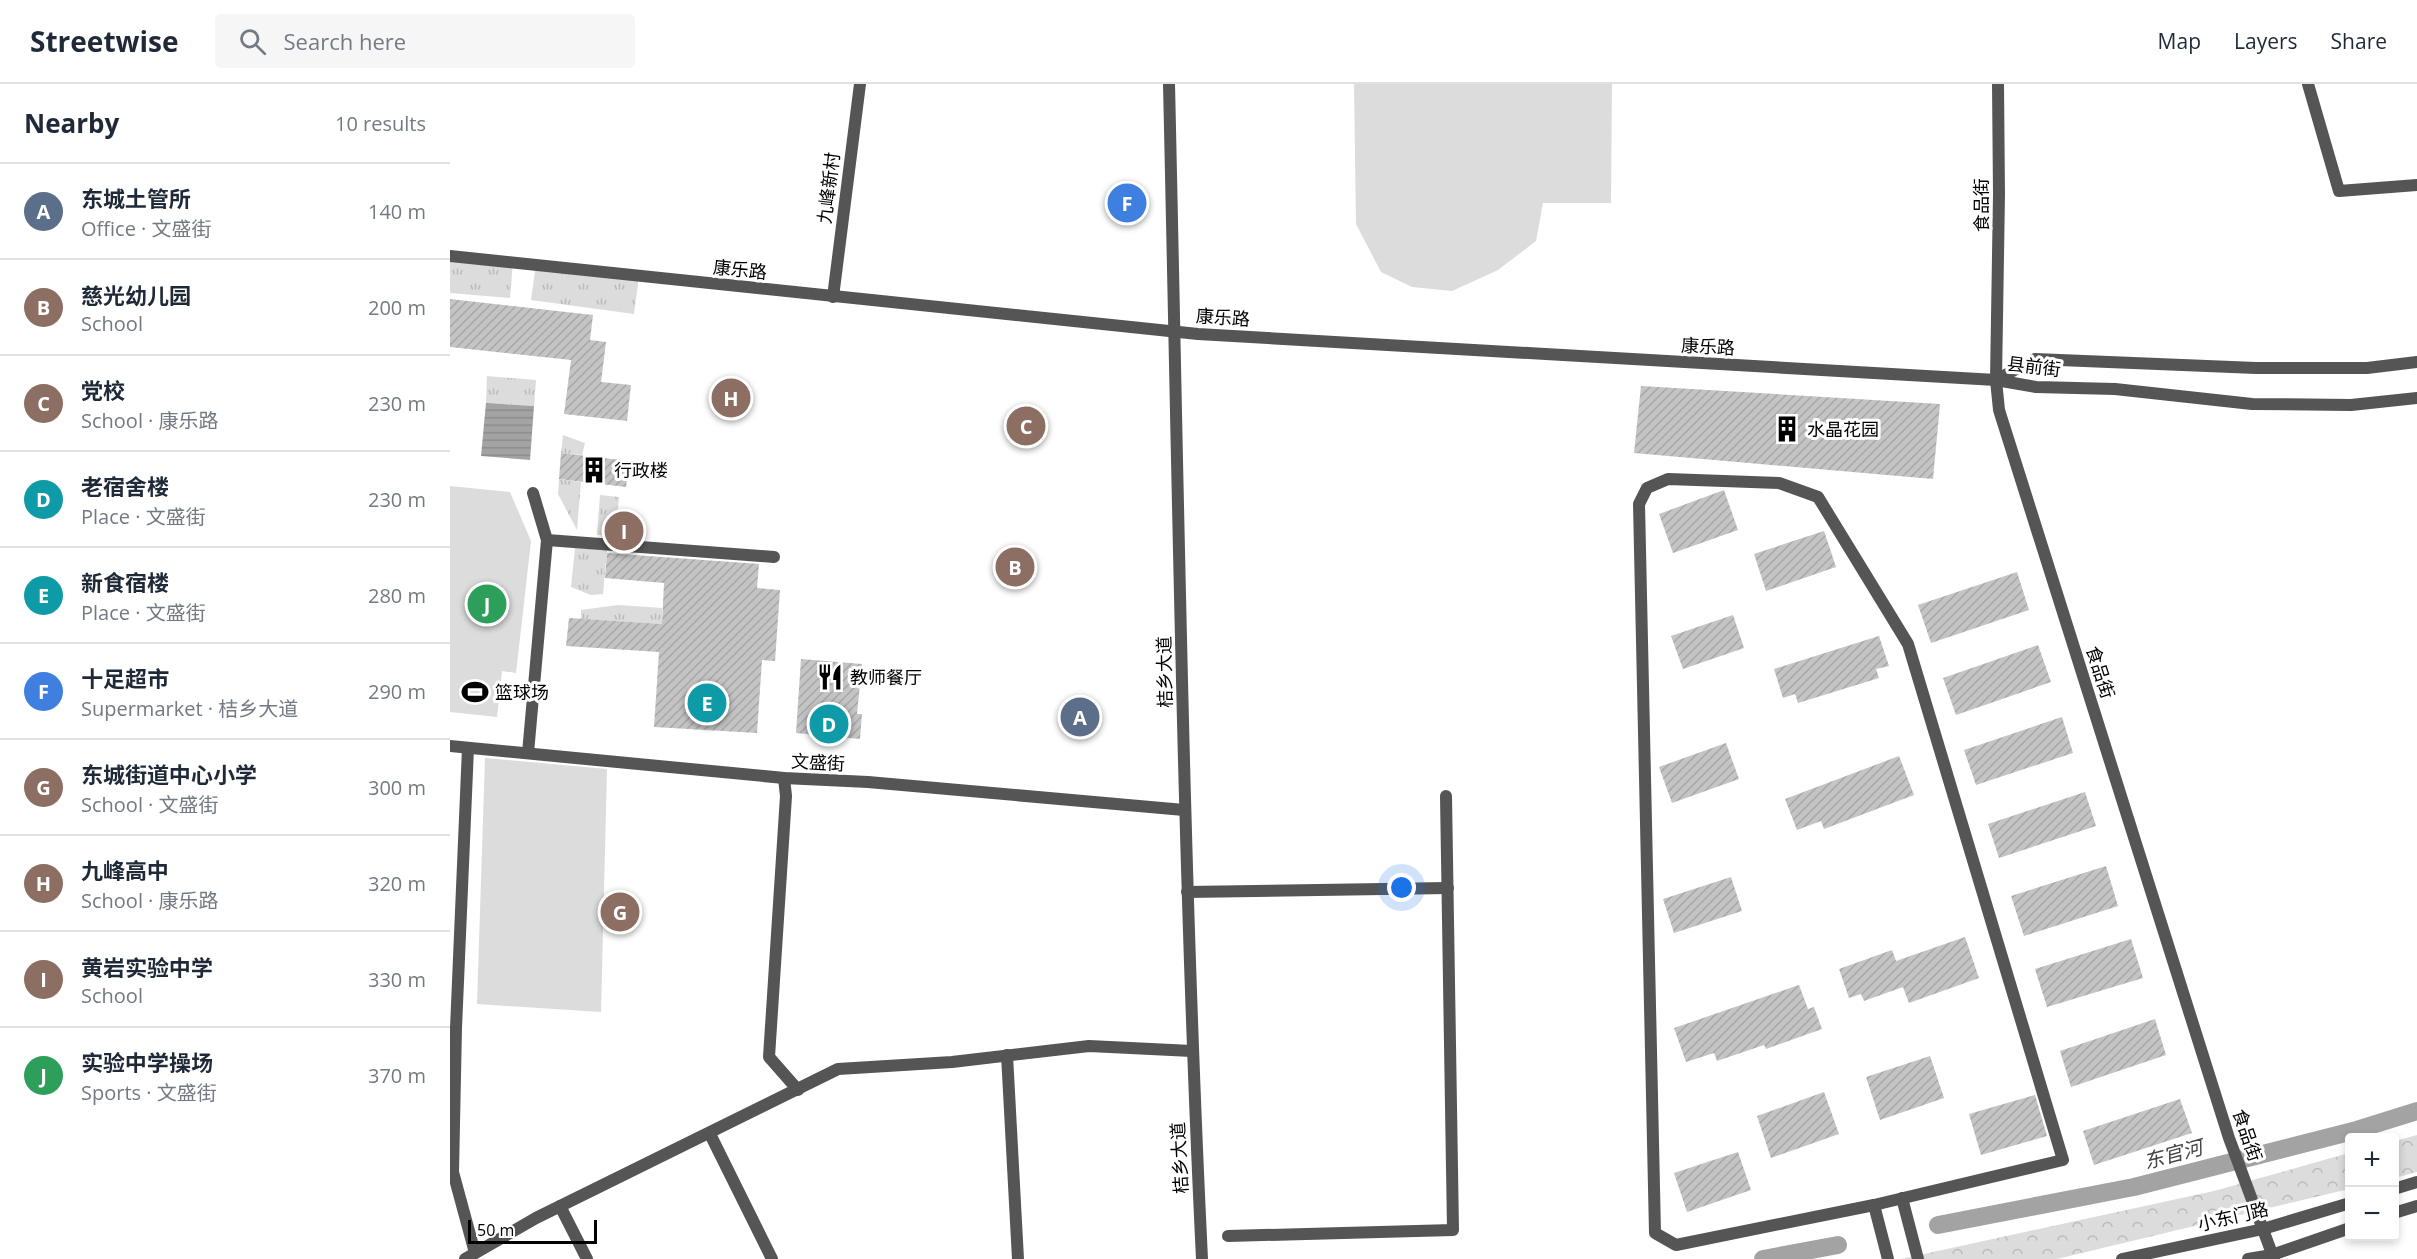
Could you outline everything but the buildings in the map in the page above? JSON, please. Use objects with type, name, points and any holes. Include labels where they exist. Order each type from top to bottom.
[{"type":"street","name":"九峰新村","points":[[833,297],[860,84]]},
{"type":"street","name":"桔乡大道","points":[[1169,84],[1184,810],[1202,1259]]},
{"type":"street","name":"食品街","points":[[1998,84],[1996,381],[1999,410],[2232,1146],[2273,1257]]},
{"type":"street","points":[[2308,84],[2339,191],[2417,185]]},
{"type":"street","name":"康乐路","points":[[450,256],[1175,332],[1996,381]]},
{"type":"street","name":"县前街","points":[[1996,381],[2035,359],[2256,368],[2367,368],[2417,362]]},
{"type":"street","name":"县前街","points":[[1996,381],[2036,387],[2115,390],[2252,404],[2351,405],[2417,398]]},
{"type":"street","points":[[1668,479],[1779,483],[1818,496],[1908,644],[2063,1160],[1902,1198],[1676,1245],[1655,1233],[1639,504],[1647,488],[1668,479]]},
{"type":"street","points":[[528,753],[547,540],[533,493]]},
{"type":"street","points":[[547,540],[774,557]]},
{"type":"street","name":"文盛街","points":[[450,746],[784,778],[868,782],[1184,810]]},
{"type":"street","points":[[468,748],[453,1062],[453,1172],[470,1256],[560,1206],[838,1069],[952,1062],[1089,1046],[1192,1051]]},
{"type":"street","points":[[784,778],[786,796],[770,1058],[798,1090]]},
{"type":"street","points":[[1228,1236],[1453,1230],[1446,796]]},
{"type":"street","points":[[1187,892],[1448,888]]},
{"type":"street","points":[[1007,1055],[1018,1259]]},
{"type":"street","points":[[710,1134],[772,1259]]},
{"type":"street","points":[[2399,1187],[2417,1182]]},
{"type":"street","points":[[1902,1198],[1918,1259]]},
{"type":"street","points":[[1874,1204],[1888,1259]]},
{"type":"street","name":"小东门路","points":[[2122,1259],[2263,1229],[2345,1204]]},
{"type":"street","points":[[560,1206],[587,1259]]},
{"type":"street","points":[[2399,1211],[2417,1206]]},
{"type":"street","points":[[2248,1259],[2273,1257],[2345,1230]]},
{"type":"green space","points":[[1354,84],[1612,84],[1611,203],[1543,203],[1536,241],[1498,270],[1452,291],[1412,287],[1381,272],[1356,224]]},
{"type":"green space","points":[[450,256],[513,262],[510,298],[450,293]]},
{"type":"green space","points":[[536,264],[639,277],[634,314],[531,300]]},
{"type":"green space","points":[[487,376],[536,380],[534,406],[486,403]]},
{"type":"green space","points":[[563,435],[585,443],[582,455],[561,453]]},
{"type":"green space","points":[[559,479],[581,482],[577,530],[558,494]]},
{"type":"green space","points":[[450,486],[510,492],[531,541],[516,673],[502,671],[497,717],[450,712]]},
{"type":"green space","points":[[600,495],[619,497],[616,535],[597,535]]},
{"type":"green space","points":[[575,548],[607,550],[603,594],[591,595],[571,587]]},
{"type":"green space","points":[[618,605],[662,608],[662,624],[581,619],[581,610]]},
{"type":"green space","points":[[485,758],[607,769],[601,1012],[477,1004]]},
{"type":"green space","points":[[2417,1135],[2417,1172],[2399,1177],[2399,1140]]},
{"type":"green space","points":[[2345,1154],[2345,1190],[2057,1259],[1901,1259],[2214,1191]]},
{"type":"shaded area","points":[[486,403],[534,406],[530,460],[481,456]]},
{"type":"waterway","name":"东官河","points":[[1938,1225],[2134,1187],[2353,1131],[2417,1111]]},
{"type":"waterway","name":"东官河","points":[[1763,1259],[1838,1245]]},
{"type":"place","name":"十足超市","points":[[1127,203]]},
{"type":"place","name":"九峰高中","points":[[731,398]]},
{"type":"place","name":"党校","points":[[1026,426]]},
{"type":"place","name":"水晶花园","points":[[1787,429]]},
{"type":"place","name":"行政楼","points":[[594,470]]},
{"type":"place","name":"黄岩实验中学","points":[[624,531]]},
{"type":"place","name":"慈光幼儿园","points":[[1015,567]]},
{"type":"place","name":"实验中学操场","points":[[487,604]]},
{"type":"place","name":"教师餐厅","points":[[830,677]]},
{"type":"place","name":"篮球场","points":[[475,692]]},
{"type":"place","name":"新食宿楼","points":[[707,703]]},
{"type":"place","name":"东城土管所","points":[[1080,717]]},
{"type":"place","name":"老宿舍楼","points":[[829,724]]},
{"type":"place","name":"东城街道中心小学","points":[[620,912]]}]
